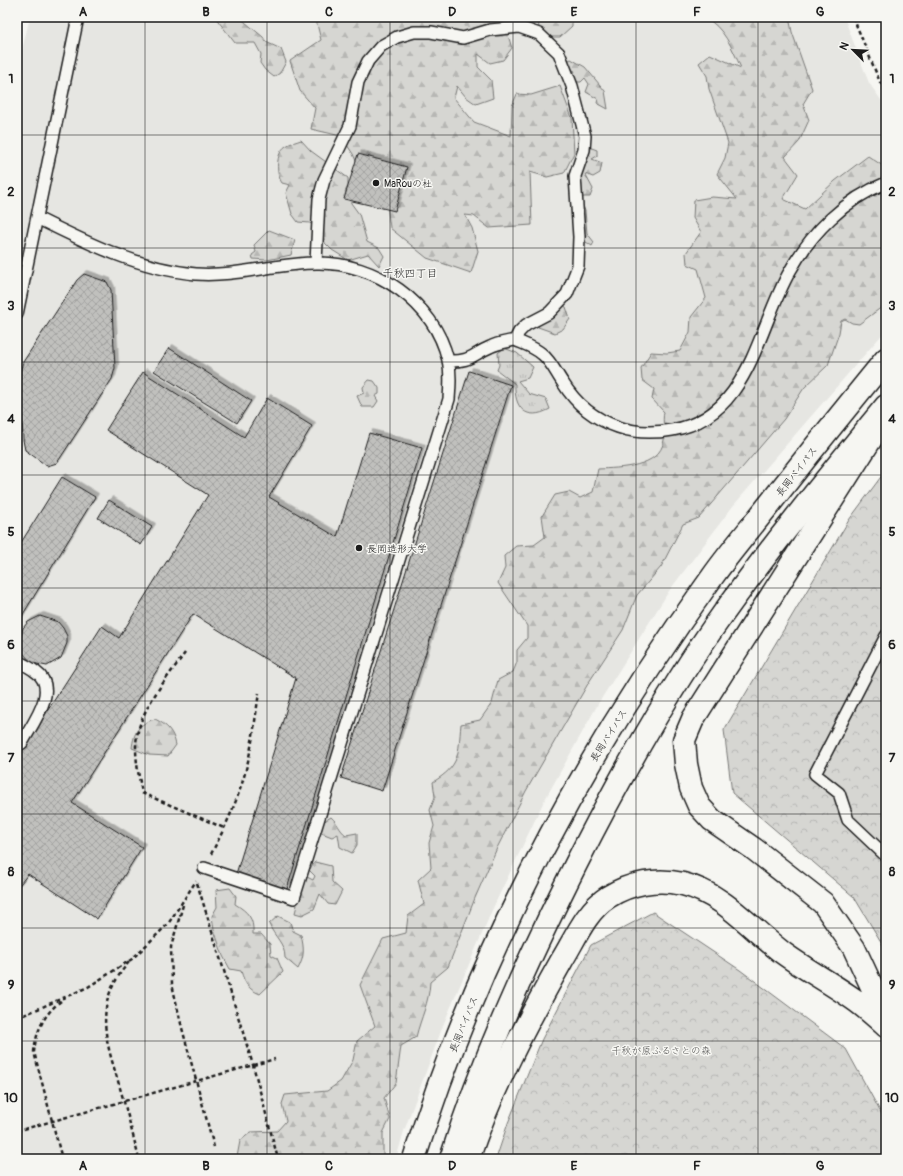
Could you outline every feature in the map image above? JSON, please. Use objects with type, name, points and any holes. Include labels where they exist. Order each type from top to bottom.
[{"type":"main road","name":"長岡バイパス","points":[[414,1159],[453,1048],[490,958],[540,854],[600,745],[713,575],[886,359]]},
{"type":"main road","points":[[451,1159],[495,1038],[521,978],[545,925],[613,791],[657,716],[712,630],[820,486],[886,406]]},
{"type":"main road","points":[[886,415],[855,466],[734,654],[693,720],[684,740],[686,764],[692,788],[700,806],[712,820],[754,849],[823,903],[854,948],[886,1017]]},
{"type":"main road","points":[[468,1159],[494,1089],[545,990],[584,923],[595,909],[607,898],[635,884],[661,881],[683,884],[706,893],[726,905],[782,952],[853,998],[886,1026]]},
{"type":"lane","points":[[17,314],[78,17]]},
{"type":"lane","points":[[316,262],[319,199],[324,180],[330,163],[348,130],[358,82],[368,61],[381,46],[397,37],[414,32],[431,32],[463,38],[490,30],[519,27],[540,34],[559,53],[572,86],[585,136],[584,150],[575,176],[575,199],[579,237],[578,266],[568,294],[549,313],[526,325],[519,332],[515,340]]},
{"type":"lane","points":[[448,361],[460,362],[471,359],[490,346],[515,340],[542,354],[571,396],[596,417],[608,423],[632,430],[663,432],[682,429],[703,420],[720,408],[736,390],[748,368],[778,294],[790,271],[806,246],[826,223],[850,202],[886,183]]},
{"type":"lane","points":[[37,218],[107,251],[168,270],[197,274],[226,274],[316,262],[336,263],[357,268],[376,276],[410,298],[434,326],[442,342],[448,361],[450,380],[448,399],[294,898],[204,868]]},
{"type":"lane","points":[[886,636],[815,774],[839,793],[848,820],[886,856]]},
{"type":"lane","points":[[17,661],[37,672],[46,684],[46,699],[22,743],[17,746]]},
{"type":"path","points":[[853,17],[880,82],[886,91]]},
{"type":"path","points":[[185,653],[149,705],[140,725],[136,745],[136,765],[142,793],[224,828]]},
{"type":"path","points":[[139,1159],[109,1050],[106,1035],[106,1007],[116,981],[132,959],[168,924],[197,881],[224,828],[246,770],[252,744],[259,693]]},
{"type":"path","points":[[197,881],[253,1065],[278,1159]]},
{"type":"path","points":[[185,899],[173,936],[171,972],[175,1001],[214,1147]]},
{"type":"path","points":[[17,1018],[63,999],[99,981],[132,959]]},
{"type":"path","points":[[62,1159],[36,1064],[35,1041],[38,1031],[49,1012],[63,999]]},
{"type":"path","points":[[17,1131],[275,1059]]},
{"type":"shaded area","name":"長岡造形大学","points":[[30,17],[844,17],[869,83],[886,107],[886,330],[733,506],[669,591],[598,704],[543,803],[493,908],[444,1023],[404,1131],[396,1159],[17,1159],[17,70]]},
{"type":"green space","points":[[215,17],[239,17],[263,37],[266,42],[281,49],[286,62],[280,73],[274,77],[265,70],[260,63],[261,54],[255,43],[235,43]]},
{"type":"green space","points":[[319,17],[519,17],[505,26],[512,48],[503,60],[490,63],[478,54],[478,67],[491,80],[493,98],[476,104],[466,97],[457,86],[454,98],[474,122],[511,136],[512,106],[517,94],[531,95],[560,86],[572,118],[574,153],[564,173],[547,177],[530,172],[532,225],[489,228],[474,216],[465,215],[472,228],[478,251],[471,273],[427,258],[390,228],[387,204],[362,175],[353,154],[341,136],[311,129],[315,108],[300,91],[290,61],[321,40],[316,20]]},
{"type":"green space","points":[[525,17],[572,17],[572,26],[560,37],[548,37],[539,29],[538,18]]},
{"type":"green space","points":[[704,17],[789,17],[792,32],[812,89],[803,104],[809,120],[799,142],[785,157],[798,174],[783,199],[805,209],[835,181],[868,156],[886,168],[886,304],[859,324],[852,323],[845,319],[841,321],[839,333],[828,365],[804,388],[784,419],[699,518],[683,524],[661,567],[637,595],[623,630],[589,682],[526,791],[497,848],[475,898],[448,967],[430,982],[426,1003],[416,1037],[401,1046],[396,1083],[384,1098],[390,1119],[383,1133],[383,1159],[238,1159],[237,1157],[240,1141],[251,1132],[277,1131],[286,1121],[282,1104],[285,1095],[327,1091],[341,1081],[353,1060],[357,1041],[375,1026],[360,985],[383,939],[406,933],[408,916],[424,904],[418,880],[431,868],[429,843],[434,826],[430,810],[435,797],[433,782],[449,770],[456,758],[461,724],[480,720],[492,703],[498,680],[513,672],[517,662],[517,650],[527,638],[527,626],[498,583],[505,568],[504,556],[516,546],[534,545],[545,537],[542,516],[555,495],[569,492],[580,498],[593,492],[598,469],[637,465],[655,456],[661,449],[664,440],[664,412],[652,399],[654,389],[642,380],[641,368],[651,352],[667,353],[680,351],[690,332],[691,317],[706,298],[698,269],[687,264],[686,253],[701,232],[693,218],[694,200],[712,197],[737,199],[717,174],[725,158],[728,143],[709,89],[707,76],[699,63],[710,54],[741,68],[731,46],[722,32],[711,21]]},
{"type":"green space","points":[[571,59],[585,67],[605,91],[608,109],[597,103],[598,99],[586,92],[589,84],[585,78],[581,82],[574,82],[572,76],[575,71],[568,68],[567,61]]},
{"type":"green space","points":[[301,140],[311,151],[348,178],[348,186],[345,192],[349,195],[351,203],[359,214],[367,242],[379,248],[384,256],[379,266],[368,254],[348,260],[332,250],[325,243],[323,236],[310,223],[298,222],[292,214],[286,193],[290,185],[282,183],[280,179],[278,158],[282,149],[289,144]]},
{"type":"green space","points":[[589,147],[597,150],[597,156],[592,159],[602,163],[600,173],[593,177],[585,174],[593,189],[590,197],[583,197],[581,201],[585,211],[587,233],[594,242],[592,246],[583,240],[585,237],[579,228],[580,171],[587,161],[584,159]]},
{"type":"green space","points":[[269,230],[295,240],[291,255],[267,260],[253,259],[252,255],[256,252],[254,245]]},
{"type":"green space","points":[[562,304],[566,307],[570,319],[563,329],[555,333],[538,327],[541,314]]},
{"type":"green space","points":[[504,348],[517,353],[533,367],[528,378],[518,381],[529,394],[546,399],[550,409],[542,413],[534,414],[528,413],[519,406],[515,392],[515,384],[497,370],[499,365],[498,353]]},
{"type":"green space","points":[[369,380],[374,381],[379,388],[379,394],[375,396],[378,401],[374,407],[362,407],[357,396],[364,393],[363,387]]},
{"type":"green space","points":[[886,470],[886,950],[854,897],[732,793],[724,730],[849,520]]},
{"type":"green space","points":[[155,719],[169,729],[175,740],[176,745],[168,756],[149,755],[132,748],[134,737],[138,729],[145,723]]},
{"type":"green space","points":[[331,817],[346,835],[357,833],[357,845],[352,853],[340,847],[338,834],[332,837],[319,832],[323,822]]},
{"type":"green space","points":[[315,862],[331,866],[332,882],[342,891],[335,905],[328,904],[320,894],[314,909],[302,915],[295,913],[297,905],[289,902],[305,876],[313,880],[315,876],[309,870]]},
{"type":"green space","points":[[230,888],[236,896],[235,904],[247,913],[251,920],[253,934],[261,934],[270,944],[271,955],[277,958],[283,972],[260,994],[248,986],[241,971],[230,969],[223,956],[214,930],[212,916],[217,907],[216,890]]},
{"type":"green space","name":"千秋が原ふるさとの森","points":[[653,912],[740,970],[846,1049],[886,1122],[886,1159],[496,1159],[508,1123],[542,1039],[591,945]]},
{"type":"green space","points":[[278,916],[290,922],[293,931],[301,935],[303,952],[302,960],[298,969],[285,958],[283,948],[269,924]]},
{"type":"building","name":"MaRouの杜","points":[[358,154],[407,167],[395,211],[344,199]]},
{"type":"building","points":[[84,274],[107,282],[111,290],[115,368],[112,379],[57,463],[47,466],[25,450],[23,440],[20,372],[23,362],[77,280]]},
{"type":"building","points":[[169,348],[251,401],[237,423],[154,371]]},
{"type":"building","points":[[469,371],[511,385],[382,791],[341,778]]},
{"type":"building","name":"長岡造形大学","points":[[143,372],[244,437],[267,398],[312,426],[269,497],[337,537],[369,433],[422,448],[287,889],[236,874],[296,678],[193,614],[72,803],[142,847],[97,919],[28,874],[17,888],[17,758],[102,626],[119,638],[208,495],[106,430]]},
{"type":"building","points":[[62,477],[95,497],[17,624],[17,549]]},
{"type":"building","points":[[109,500],[152,527],[141,545],[98,518]]},
{"type":"building","points":[[40,616],[58,622],[67,636],[67,643],[61,658],[47,666],[32,663],[21,651],[19,644],[23,628],[28,622]]},
{"type":"place","name":"MaRouの杜","points":[[376,183]]},
{"type":"place","name":"長岡造形大学","points":[[359,548]]},
{"type":"district","name":"千秋四丁目","points":[[410,273]]}]
